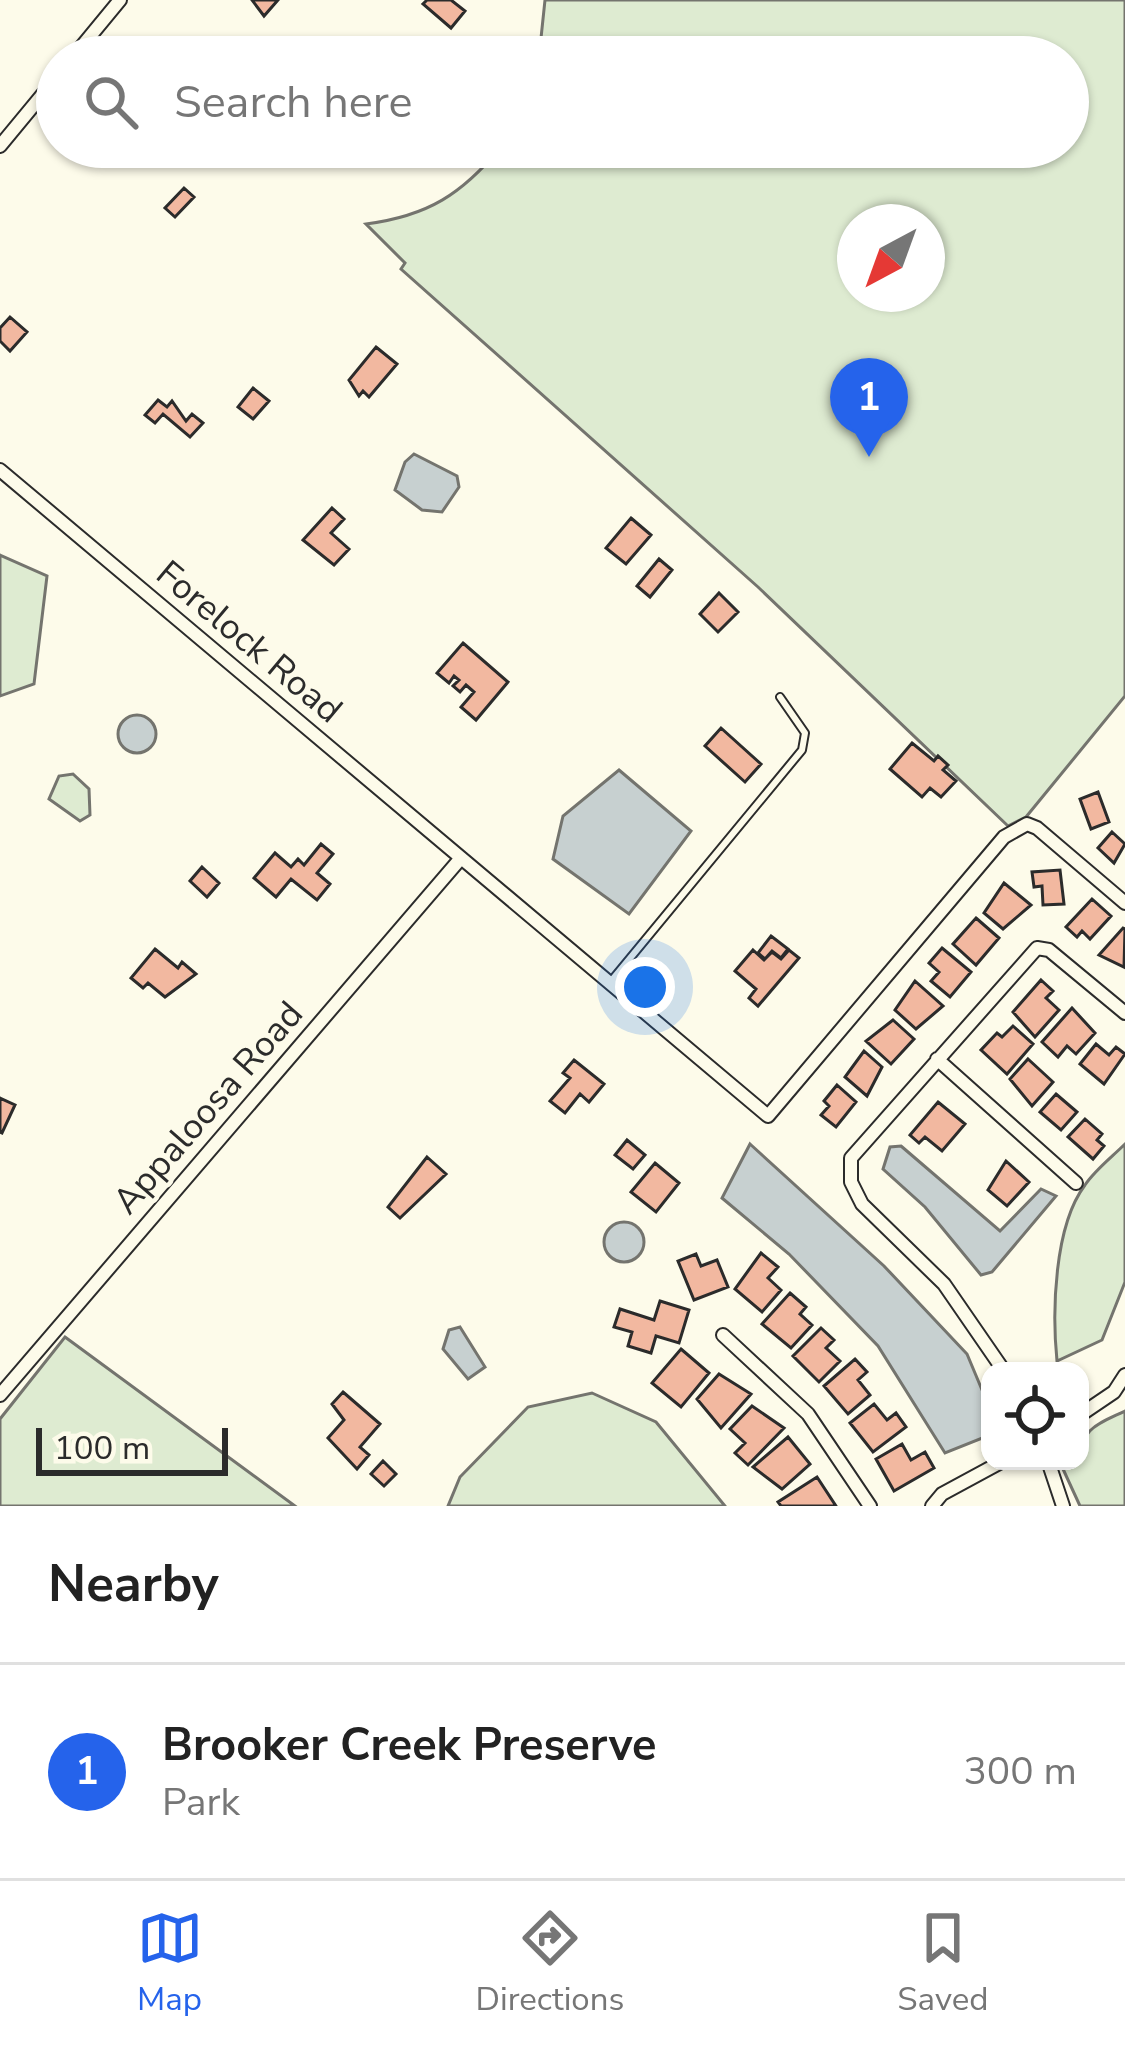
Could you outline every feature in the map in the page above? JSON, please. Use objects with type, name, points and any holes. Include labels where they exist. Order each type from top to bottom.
[{"type":"street","points":[[90,36],[120,0]]},
{"type":"street","points":[[0,146],[36,102]]},
{"type":"street","name":"Forelock Road","points":[[0,470],[768,1116],[1004,837],[1019,827],[1037,828],[1125,903]]},
{"type":"street","name":"Appaloosa Road","points":[[0,1395],[461,858]]},
{"type":"street","points":[[998,1362],[944,1284],[862,1204],[850,1182],[850,1158],[1037,948],[1049,950],[1125,1013]]},
{"type":"street","points":[[937,1059],[1076,1183]]},
{"type":"street","points":[[723,1335],[808,1414],[870,1506]]},
{"type":"street","points":[[1089,1408],[1114,1393],[1125,1375]]},
{"type":"street","points":[[932,1506],[942,1494],[986,1470]]},
{"type":"street","points":[[1051,1470],[1063,1506]]},
{"type":"lane","points":[[610,984],[802,750],[805,733],[781,697]]},
{"type":"green space","points":[[545,0],[1125,0],[1125,696],[1026,817],[1008,826],[758,587],[401,269],[405,263],[366,224],[426,209],[481,168],[1089,168],[1089,36],[541,36]]},
{"type":"green space","points":[[0,555],[47,576],[34,684],[0,696]]},
{"type":"green space","points":[[73,774],[89,789],[90,815],[80,821],[49,799],[59,776]]},
{"type":"green space","points":[[1125,1144],[1125,1282],[1102,1340],[1057,1361],[1055,1295],[1067,1223],[1089,1179]]},
{"type":"green space","points":[[65,1337],[295,1506],[0,1506],[0,1419]]},
{"type":"green space","points":[[592,1393],[656,1422],[725,1506],[448,1506],[460,1477],[528,1407]]},
{"type":"green space","points":[[1125,1411],[1125,1506],[1080,1506],[1063,1470],[1089,1470],[1089,1432]]},
{"type":"shaded area","points":[[414,454],[457,476],[459,487],[442,512],[422,510],[395,490],[405,462]]},
{"type":"shaded area","points":[[137,715],[151,720],[156,734],[151,748],[137,753],[123,748],[118,734],[123,720]]},
{"type":"shaded area","points":[[619,770],[691,831],[629,914],[553,859],[563,816]]},
{"type":"shaded area","points":[[750,1144],[884,1266],[967,1354],[981,1387],[981,1439],[945,1453],[878,1346],[789,1254],[722,1198]]},
{"type":"shaded area","points":[[901,1146],[1000,1231],[1041,1189],[1056,1196],[992,1272],[981,1275],[925,1207],[883,1169],[890,1147]]},
{"type":"shaded area","points":[[624,1222],[638,1228],[644,1242],[638,1256],[624,1262],[610,1256],[604,1242],[610,1228]]},
{"type":"shaded area","points":[[460,1327],[485,1367],[468,1379],[443,1349],[449,1330]]},
{"type":"building","points":[[252,0],[278,0],[264,16]]},
{"type":"building","points":[[451,0],[465,11],[451,28],[423,4]]},
{"type":"building","points":[[184,188],[194,197],[175,217],[165,208]]},
{"type":"building","points":[[10,317],[27,332],[10,351],[0,341],[0,328]]},
{"type":"building","points":[[376,347],[397,364],[369,397],[363,391],[359,396],[349,380]]},
{"type":"building","points":[[253,388],[269,401],[253,419],[238,407]]},
{"type":"building","points":[[158,400],[167,407],[172,401],[186,421],[192,414],[203,423],[190,437],[163,414],[155,423],[145,415]]},
{"type":"building","points":[[332,508],[344,519],[331,533],[349,549],[334,565],[303,540]]},
{"type":"building","points":[[631,518],[651,535],[626,564],[606,548]]},
{"type":"building","points":[[659,559],[672,570],[650,597],[637,586]]},
{"type":"building","points":[[719,593],[738,612],[718,632],[700,614]]},
{"type":"building","points":[[463,643],[508,682],[476,720],[461,707],[474,692],[466,685],[460,692],[453,686],[459,680],[454,676],[449,683],[437,673]]},
{"type":"building","points":[[721,728],[761,764],[745,782],[705,746]]},
{"type":"building","points":[[912,743],[934,761],[938,756],[948,765],[943,770],[956,781],[941,797],[930,788],[922,797],[890,769]]},
{"type":"building","points":[[1098,792],[1109,822],[1091,829],[1080,799]]},
{"type":"building","points":[[1112,832],[1125,844],[1114,863],[1098,848]]},
{"type":"building","points":[[321,844],[333,854],[317,873],[330,884],[317,900],[291,879],[276,897],[254,878],[275,853],[291,867],[298,859],[304,865]]},
{"type":"building","points":[[202,867],[219,883],[207,897],[190,881]]},
{"type":"building","points":[[1060,870],[1064,904],[1043,905],[1042,886],[1034,887],[1032,872]]},
{"type":"building","points":[[1004,883],[1031,905],[1003,929],[984,913]]},
{"type":"building","points":[[1092,899],[1111,916],[1090,939],[1082,931],[1077,937],[1066,927]]},
{"type":"building","points":[[976,918],[999,938],[976,965],[953,944]]},
{"type":"building","points":[[1125,929],[1124,967],[1099,955]]},
{"type":"building","points":[[771,936],[788,949],[781,958],[772,951],[765,959],[758,953]]},
{"type":"building","points":[[942,948],[971,972],[950,997],[931,981],[939,972],[929,963]]},
{"type":"building","points":[[155,949],[178,968],[182,962],[196,974],[165,997],[148,983],[143,988],[131,978]]},
{"type":"building","points":[[753,950],[764,960],[772,952],[781,959],[789,950],[799,958],[758,1006],[749,998],[756,989],[735,971]]},
{"type":"building","points":[[1041,980],[1053,991],[1046,998],[1059,1010],[1035,1037],[1013,1012]]},
{"type":"building","points":[[915,981],[943,1006],[916,1029],[895,1010]]},
{"type":"building","points":[[1072,1008],[1095,1033],[1076,1054],[1067,1046],[1058,1057],[1042,1042]]},
{"type":"building","points":[[893,1020],[914,1039],[891,1064],[866,1041]]},
{"type":"building","points":[[1013,1026],[1033,1044],[1007,1074],[981,1050],[997,1033],[1002,1037]]},
{"type":"building","points":[[1096,1044],[1109,1055],[1116,1047],[1125,1054],[1104,1084],[1080,1064]]},
{"type":"building","points":[[864,1051],[882,1067],[867,1096],[845,1077]]},
{"type":"building","points":[[1028,1059],[1053,1082],[1032,1106],[1010,1079]]},
{"type":"building","points":[[574,1060],[604,1084],[589,1102],[580,1094],[565,1113],[550,1101],[570,1078],[563,1073]]},
{"type":"building","points":[[837,1085],[856,1102],[836,1127],[821,1115],[829,1106],[824,1101]]},
{"type":"building","points":[[1056,1094],[1077,1112],[1061,1130],[1040,1112]]},
{"type":"building","points":[[0,1098],[15,1105],[2,1133],[0,1132]]},
{"type":"building","points":[[938,1102],[965,1124],[942,1151],[925,1137],[919,1143],[910,1135]]},
{"type":"building","points":[[1085,1119],[1102,1134],[1097,1140],[1104,1146],[1093,1159],[1068,1137]]},
{"type":"building","points":[[627,1140],[645,1155],[633,1169],[615,1155]]},
{"type":"building","points":[[427,1157],[446,1174],[400,1218],[388,1207]]},
{"type":"building","points":[[1006,1161],[1029,1182],[1007,1206],[988,1190]]},
{"type":"building","points":[[655,1163],[679,1183],[656,1212],[631,1192]]},
{"type":"building","points":[[761,1253],[778,1267],[768,1278],[781,1290],[762,1312],[735,1289]]},
{"type":"building","points":[[696,1254],[701,1266],[717,1260],[728,1287],[694,1300],[678,1261]]},
{"type":"building","points":[[790,1293],[806,1307],[800,1314],[812,1325],[791,1348],[762,1324]]},
{"type":"building","points":[[660,1301],[689,1310],[679,1343],[656,1336],[651,1353],[628,1346],[632,1332],[614,1327],[620,1309],[654,1320]]},
{"type":"building","points":[[821,1328],[834,1340],[826,1348],[840,1361],[819,1382],[793,1356]]},
{"type":"building","points":[[681,1349],[709,1373],[681,1407],[652,1383]]},
{"type":"building","points":[[855,1359],[867,1372],[858,1380],[870,1395],[848,1414],[824,1386]]},
{"type":"building","points":[[719,1374],[751,1394],[721,1428],[697,1399]]},
{"type":"building","points":[[343,1392],[380,1424],[360,1447],[369,1455],[357,1469],[328,1438],[344,1420],[332,1404]]},
{"type":"building","points":[[874,1404],[887,1420],[896,1413],[906,1427],[873,1452],[850,1423]]},
{"type":"building","points":[[752,1406],[784,1428],[748,1465],[735,1453],[745,1443],[730,1429]]},
{"type":"building","points":[[788,1437],[810,1464],[782,1489],[753,1467]]},
{"type":"building","points":[[902,1444],[911,1460],[925,1452],[934,1468],[894,1491],[876,1459]]},
{"type":"building","points":[[383,1461],[396,1474],[384,1486],[371,1474]]},
{"type":"building","points":[[817,1477],[836,1506],[781,1506],[778,1502]]},
{"type":"place","name":"Brooker Creek Preserve","points":[[869,457]]}]
